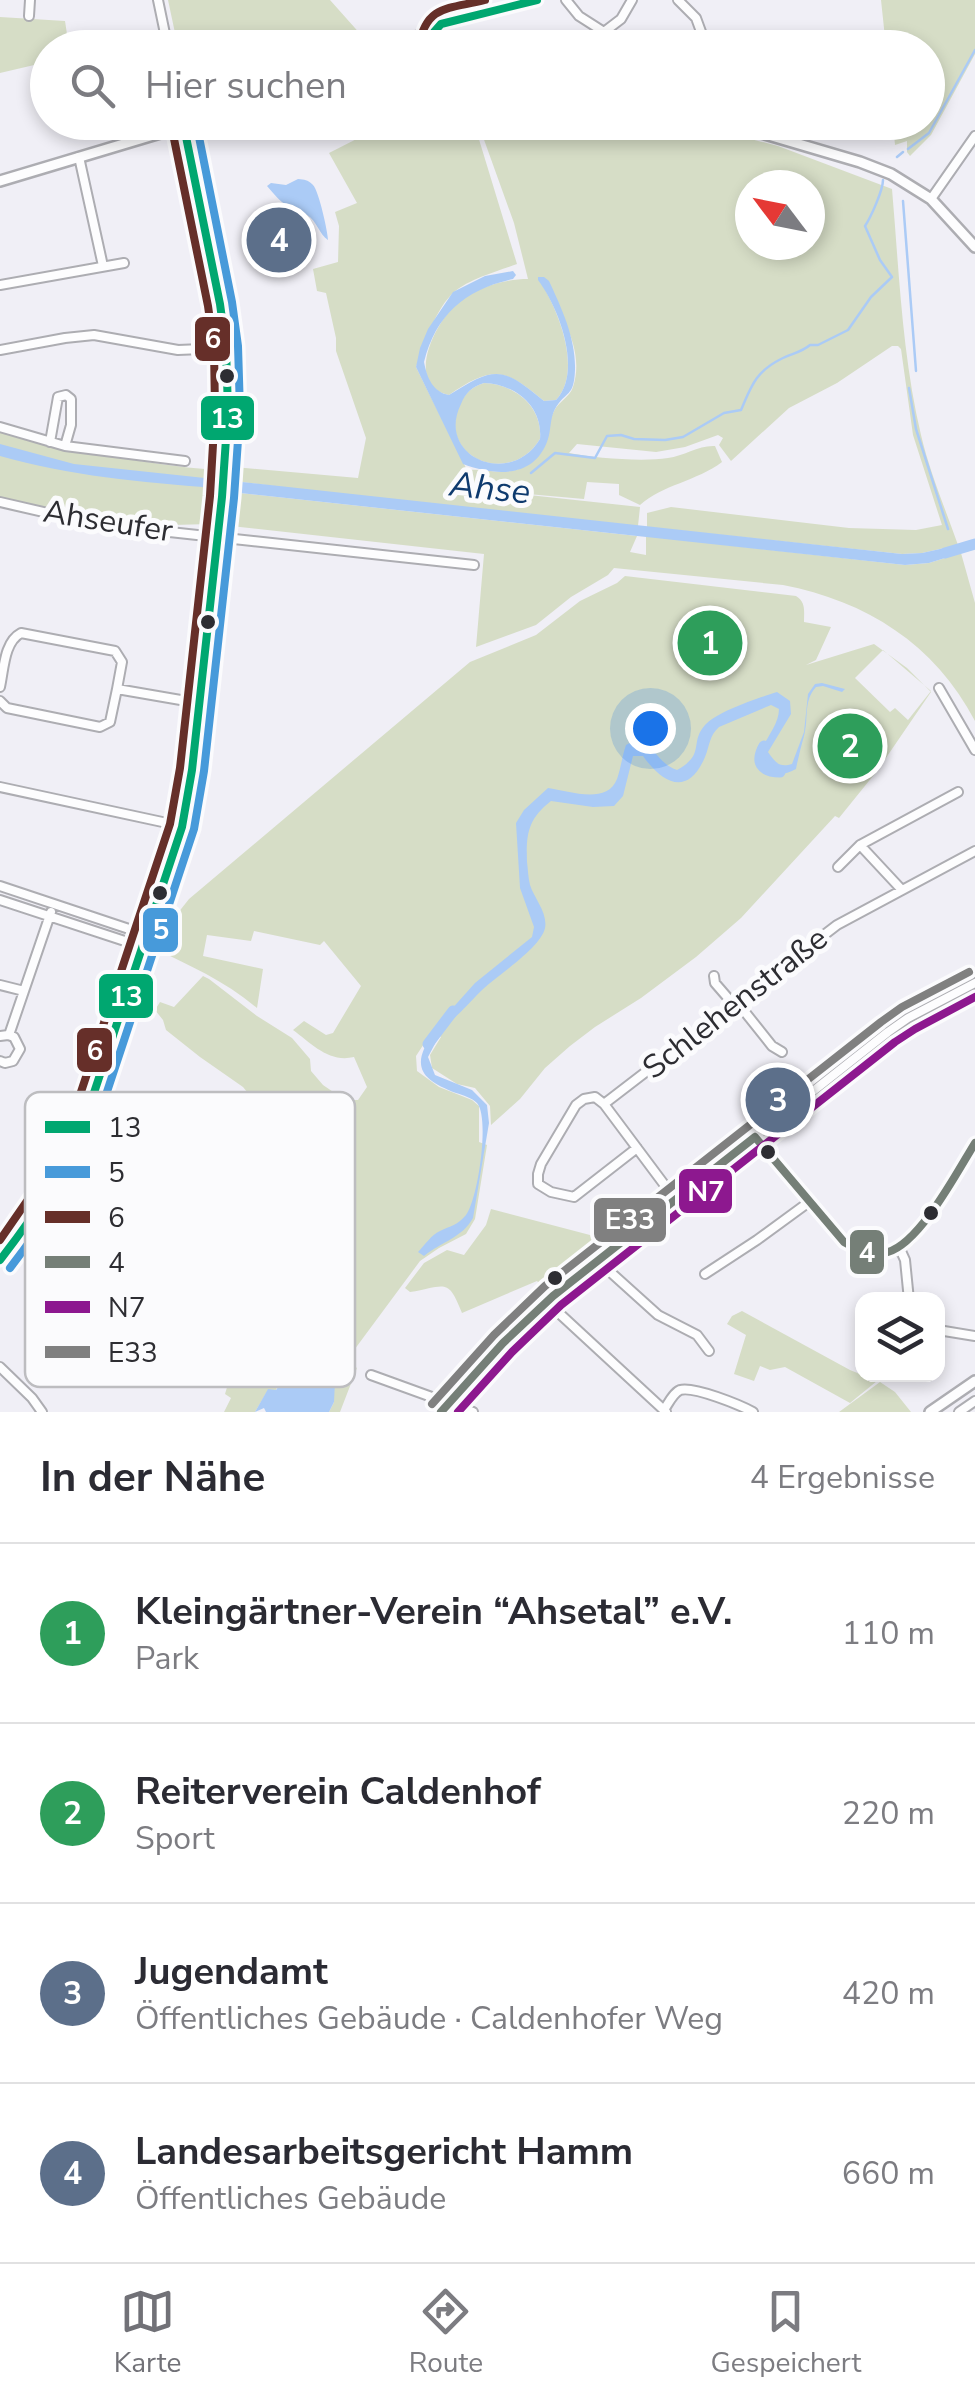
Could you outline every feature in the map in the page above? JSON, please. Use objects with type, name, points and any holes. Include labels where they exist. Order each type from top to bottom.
[{"type":"main road","points":[[0,181],[135,140]]},
{"type":"main road","points":[[785,140],[876,167],[908,183],[954,221],[975,246]]},
{"type":"main road","points":[[930,1412],[975,1382]]},
{"type":"street","points":[[29,16],[30,0]]},
{"type":"street","points":[[158,0],[164,30]]},
{"type":"street","points":[[487,0],[489,12]]},
{"type":"street","points":[[427,30],[537,0]]},
{"type":"street","points":[[566,0],[578,16],[601,30]]},
{"type":"street","points":[[606,30],[621,18],[632,0]]},
{"type":"street","points":[[678,0],[696,18],[700,30]]},
{"type":"street","points":[[930,199],[975,136]]},
{"type":"street","points":[[95,1092],[182,827],[192,770],[222,497],[228,410],[226,348],[187,140]]},
{"type":"street","points":[[79,157],[103,266]]},
{"type":"street","points":[[0,284],[124,263]]},
{"type":"street","points":[[0,350],[94,336],[178,350],[226,348]]},
{"type":"street","points":[[50,442],[56,402],[66,395],[71,398],[72,412],[65,446]]},
{"type":"street","points":[[0,427],[65,446],[185,461]]},
{"type":"street","name":"Ahseufer","points":[[0,502],[87,522],[474,565]]},
{"type":"street","points":[[0,688],[9,644],[16,634],[114,651],[122,662],[110,722],[100,726],[7,708],[0,702]]},
{"type":"street","points":[[939,688],[975,750]]},
{"type":"street","points":[[117,689],[198,703]]},
{"type":"street","points":[[0,788],[166,823]]},
{"type":"street","points":[[838,867],[860,844],[958,792]]},
{"type":"street","points":[[860,844],[902,889]]},
{"type":"street","name":"Schlehenstraße","points":[[636,1148],[574,1197],[551,1192],[538,1184],[541,1164],[576,1104],[594,1097],[604,1104],[832,929],[975,851]]},
{"type":"street","points":[[0,886],[146,942]]},
{"type":"street","points":[[0,900],[146,942]]},
{"type":"street","points":[[2,1064],[14,1061],[20,1052],[18,1043],[4,1036],[54,904]]},
{"type":"street","points":[[714,976],[715,983],[782,1052]]},
{"type":"street","points":[[441,1412],[546,1302],[597,1260],[888,1032],[975,983]]},
{"type":"street","points":[[0,984],[24,991]]},
{"type":"street","points":[[604,1104],[675,1199]]},
{"type":"street","points":[[754,1138],[839,1237],[852,1247],[883,1254],[900,1249],[920,1230],[975,1143]]},
{"type":"street","points":[[705,1274],[808,1202]]},
{"type":"street","points":[[0,1260],[25,1226]]},
{"type":"street","points":[[900,1249],[908,1292]]},
{"type":"street","points":[[597,1260],[658,1314],[696,1335],[709,1351]]},
{"type":"street","points":[[546,1302],[665,1411],[675,1394],[684,1390],[723,1399],[753,1412]]},
{"type":"street","points":[[945,1331],[975,1336]]},
{"type":"street","points":[[0,1366],[42,1412]]},
{"type":"street","points":[[371,1375],[473,1412]]},
{"type":"street","points":[[959,1412],[975,1401]]},
{"type":"green space","points":[[168,0],[330,0],[357,30],[174,30]]},
{"type":"green space","points":[[881,0],[975,0],[975,54],[945,109],[945,30],[884,30]]},
{"type":"green space","points":[[0,17],[65,21],[66,30],[30,30],[30,66],[0,73]]},
{"type":"green space","points":[[355,140],[479,140],[517,264],[473,280],[451,295],[435,320],[416,367],[467,470],[501,472],[521,468],[539,456],[554,411],[572,390],[576,360],[570,334],[543,286],[556,312],[568,359],[564,388],[556,400],[544,401],[519,382],[498,374],[477,379],[449,395],[435,389],[428,378],[428,350],[434,335],[461,300],[484,287],[528,279],[514,223],[484,140],[755,140],[892,189],[909,374],[929,463],[958,545],[902,554],[647,527],[647,513],[671,507],[849,528],[916,530],[942,525],[913,435],[898,346],[789,408],[731,461],[719,445],[723,438],[718,435],[656,452],[577,444],[569,453],[657,459],[715,446],[722,462],[640,505],[619,495],[619,484],[587,482],[584,499],[482,490],[640,507],[638,526],[233,481],[234,467],[358,478],[366,438],[336,351],[326,293],[317,291],[313,269],[338,262],[339,226],[335,212],[357,203],[329,153]]},
{"type":"green space","points":[[895,140],[926,140],[910,156],[907,141],[895,145]]},
{"type":"green space","points":[[484,383],[516,392],[537,416],[540,439],[527,454],[511,462],[479,460],[466,451],[458,438],[455,422],[460,404],[470,391]]},
{"type":"green space","points":[[0,429],[107,455],[216,470],[210,524],[136,526],[0,502]]},
{"type":"green space","points":[[231,492],[637,536],[630,552],[646,555],[646,536],[905,565],[929,563],[961,553],[975,603],[975,721],[940,670],[895,630],[842,602],[783,585],[614,568],[536,625],[476,647],[484,554],[231,526]]},
{"type":"green space","points":[[625,576],[796,596],[803,604],[804,622],[831,627],[816,660],[806,665],[874,644],[883,650],[855,678],[890,712],[895,708],[908,720],[931,692],[839,818],[835,816],[741,918],[696,957],[570,1046],[491,1125],[490,1106],[475,1088],[457,1084],[432,1068],[430,1055],[441,1037],[433,1030],[416,1056],[417,1071],[439,1087],[479,1106],[479,1142],[487,1145],[475,1219],[466,1234],[420,1261],[355,1349],[355,1100],[367,1087],[354,1057],[329,1055],[293,1030],[304,1021],[326,1035],[333,1033],[361,986],[324,941],[320,945],[254,931],[251,941],[207,935],[203,956],[263,969],[257,1008],[193,967],[151,947],[189,899],[470,662],[536,635],[580,601]]},
{"type":"green space","points":[[203,976],[292,1038],[310,1059],[311,1071],[333,1092],[247,1092],[166,1030],[155,1010],[160,1002],[174,1007]]},
{"type":"green space","points":[[491,1209],[609,1240],[547,1292],[537,1281],[462,1313],[449,1289],[410,1292],[405,1288],[424,1263],[447,1250],[464,1255],[486,1225]]},
{"type":"green space","points":[[742,1311],[855,1372],[855,1382],[876,1382],[850,1403],[785,1367],[770,1370],[760,1366],[754,1381],[734,1374],[746,1335],[727,1324]]},
{"type":"green space","points":[[880,1382],[895,1392],[911,1412],[839,1412]]},
{"type":"green space","points":[[227,1387],[277,1387],[268,1390],[255,1412],[224,1412],[231,1398],[225,1394]]},
{"type":"green space","points":[[329,1387],[350,1387],[340,1412],[329,1412],[334,1402]]},
{"type":"water","points":[[298,179],[315,189],[328,240],[310,218],[284,204],[267,186],[286,185]]},
{"type":"water","points":[[513,271],[516,275],[467,297],[436,330],[424,362],[429,379],[439,391],[449,395],[477,379],[498,374],[518,381],[544,401],[556,400],[564,388],[568,357],[560,323],[538,277],[549,281],[573,347],[573,385],[555,409],[542,452],[524,468],[513,471],[488,471],[463,464],[416,367],[428,329],[453,292],[485,276]],"holes":[[[484,383],[495,384],[525,399],[540,427],[540,439],[527,454],[495,464],[467,451],[458,438],[456,422],[470,391]]]},
{"type":"water","points":[[0,444],[74,464],[214,479],[213,488],[52,469],[0,456]]},
{"type":"water","points":[[233,481],[902,554],[958,545],[961,553],[929,563],[905,565],[231,492]]},
{"type":"water","points":[[815,684],[845,689],[842,692],[823,686],[812,692],[808,704],[805,729],[796,769],[774,773],[758,758],[778,715],[779,709],[771,705],[719,727],[698,770],[683,782],[667,779],[643,756],[633,756],[623,796],[614,806],[551,801],[543,808],[530,828],[527,852],[530,885],[544,917],[542,936],[452,1020],[447,1024],[441,1021],[475,983],[532,937],[534,927],[520,888],[516,823],[548,788],[587,794],[605,792],[617,779],[626,745],[639,738],[677,770],[691,759],[700,731],[711,720],[777,692],[790,701],[791,714],[768,752],[778,763],[792,764],[804,732],[808,694]]},
{"type":"water","points":[[434,1032],[439,1036],[428,1057],[435,1075],[472,1090],[487,1105],[489,1123],[473,1218],[457,1235],[424,1256],[418,1252],[431,1238],[466,1215],[475,1193],[482,1141],[477,1103],[434,1082],[422,1070],[422,1054]]},
{"type":"water","points":[[335,1387],[334,1402],[329,1412],[266,1412],[264,1408],[255,1412],[268,1389]]},
{"type":"waterway","points":[[945,104],[975,50]]},
{"type":"waterway","points":[[908,149],[920,140]]},
{"type":"waterway","points":[[897,157],[903,152]]},
{"type":"waterway","points":[[531,473],[555,453],[595,458],[607,436],[665,440],[683,437],[724,413],[741,410],[755,381],[772,364],[848,330],[871,297],[892,277],[865,226],[883,180]]},
{"type":"waterway","points":[[903,201],[916,371]]},
{"type":"waterway","points":[[909,388],[916,429],[948,529]]},
{"type":"waterway","name":"Ahse","points":[[945,553],[975,544]]},
{"type":"waterway","points":[[764,746],[761,765],[780,772]]},
{"type":"waterway","points":[[428,1044],[453,1011]]},
{"type":"transit line","name":"6","points":[[423,30],[442,11],[485,0]]},
{"type":"transit line","name":"13","points":[[436,30],[441,24],[537,0]]},
{"type":"transit line","name":"6","points":[[81,1092],[170,824],[180,768],[210,496],[214,349],[174,140]]},
{"type":"transit line","name":"13","points":[[94,1092],[182,827],[192,770],[222,497],[228,410],[226,348],[187,140]]},
{"type":"transit line","name":"5","points":[[107,1092],[194,829],[234,498],[240,411],[238,346],[200,140]]},
{"type":"transit line","name":"E33","points":[[432,1404],[545,1286],[881,1022],[969,972]]},
{"type":"transit line","name":"N7","points":[[458,1412],[561,1305],[895,1042],[975,997]]},
{"type":"transit line","name":"4","points":[[755,1137],[844,1242],[876,1254],[900,1246],[913,1235],[937,1205],[975,1143]]},
{"type":"transit line","name":"4","points":[[441,1412],[503,1343],[553,1296],[755,1137]]},
{"type":"transit line","name":"6","points":[[0,1240],[25,1204]]},
{"type":"transit line","name":"13","points":[[0,1260],[25,1226]]},
{"type":"transit line","name":"5","points":[[10,1268],[25,1248]]},
{"type":"place","name":"Landesarbeitsgericht Hamm","points":[[279,240]]},
{"type":"place","name":"Kleingärtner-Verein “Ahsetal” e.V.","points":[[710,643]]},
{"type":"place","name":"Reiterverein Caldenhof","points":[[850,746]]},
{"type":"place","name":"Jugendamt","points":[[778,1100]]}]
